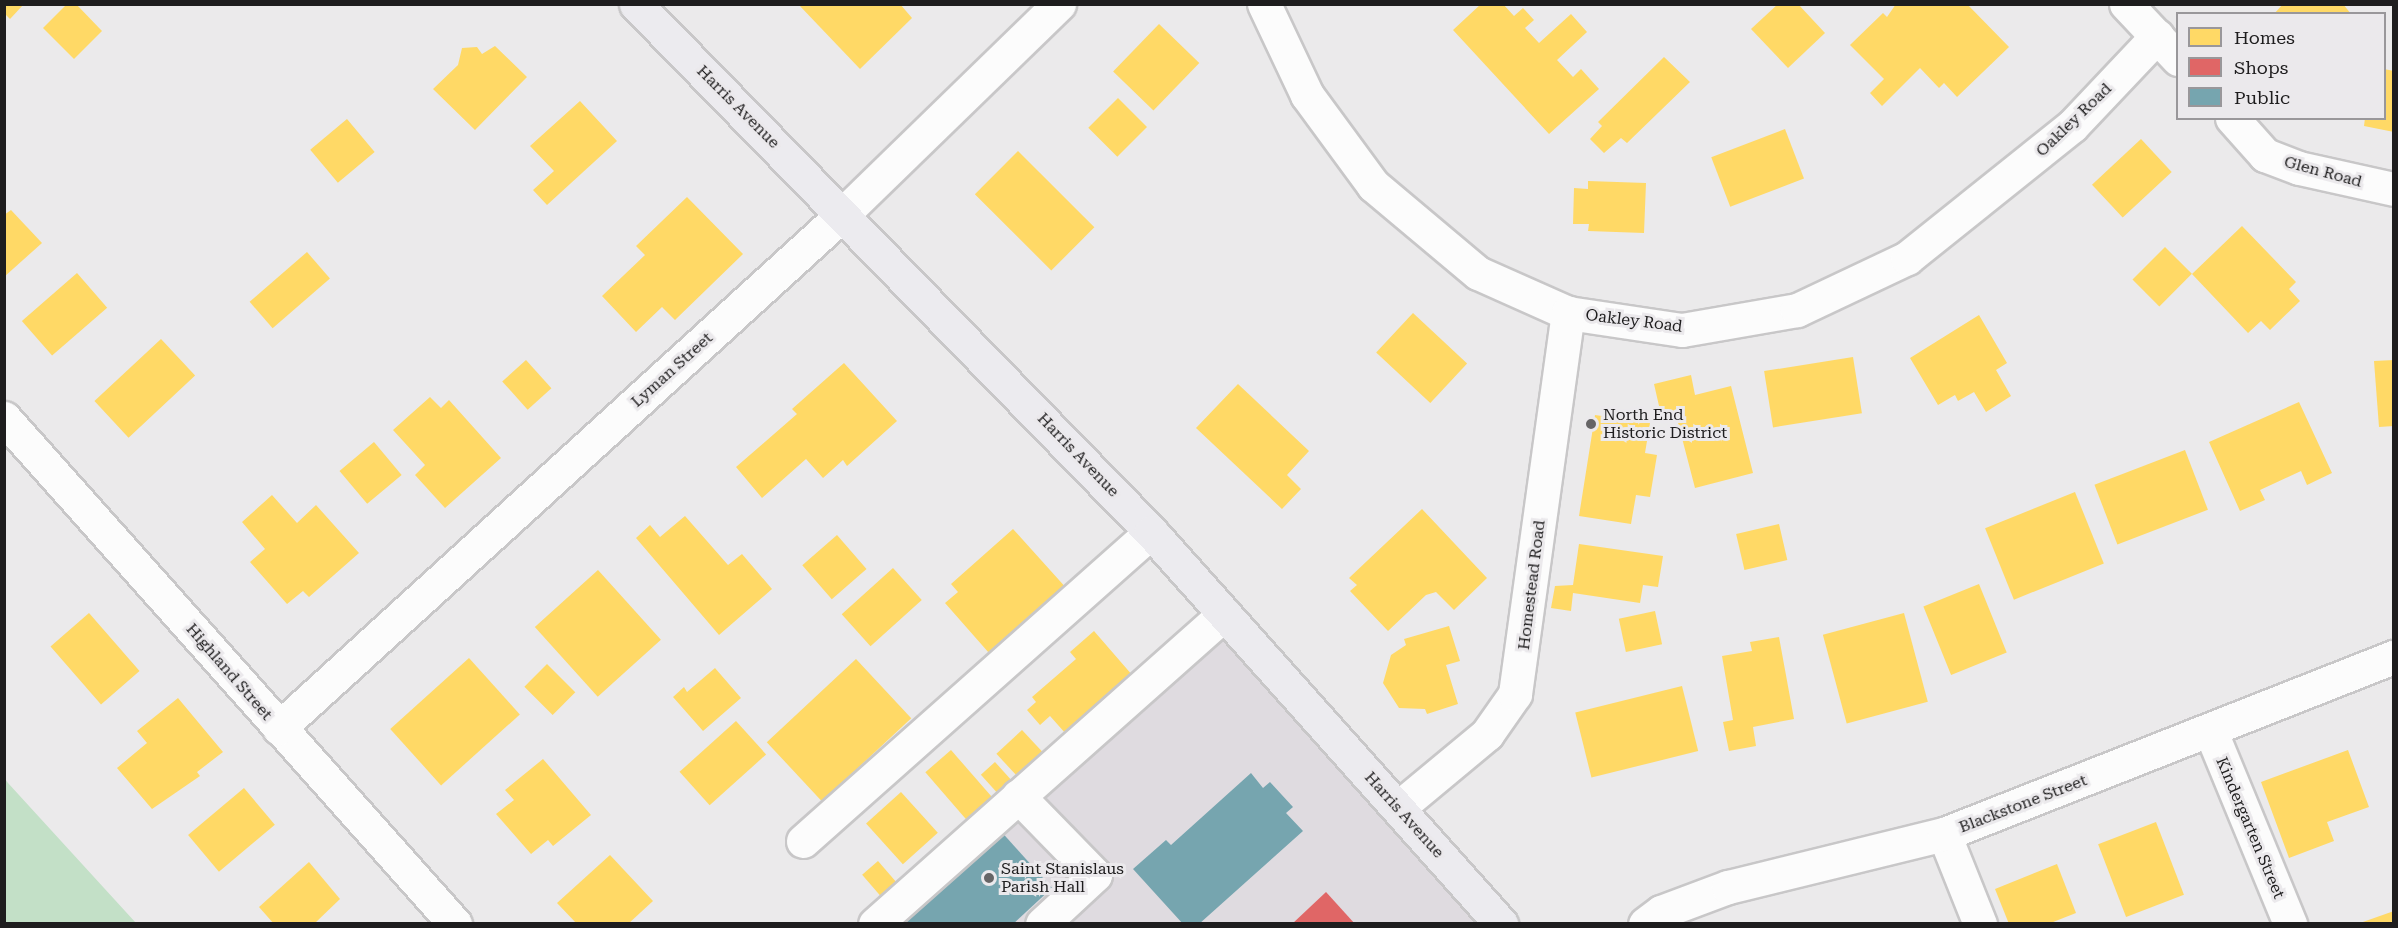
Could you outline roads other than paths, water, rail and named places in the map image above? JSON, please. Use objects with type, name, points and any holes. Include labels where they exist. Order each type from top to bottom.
[{"type":"main road","name":"Harris Avenue","points":[[636,4],[844,213],[1151,532],[1501,924]]},
{"type":"street","name":"Lyman Street","points":[[279,728],[844,213],[1059,4]]},
{"type":"street","name":"Oakley Road","points":[[1264,4],[1306,94],[1373,185],[1478,273],[1568,313],[1682,330],[1797,310],[1907,258],[2167,47]]},
{"type":"street","points":[[2126,4],[2167,47]]},
{"type":"street","name":"Glen Road","points":[[2234,120],[2265,155],[2299,168],[2394,189]]},
{"type":"street","name":"Homestead Road","points":[[1398,808],[1487,734],[1515,694],[1568,313]]},
{"type":"street","name":"Highland Street","points":[[4,418],[455,924]]},
{"type":"street","points":[[803,841],[1151,532]]},
{"type":"street","points":[[875,924],[1224,614]]},
{"type":"street","name":"Blackstone Street","points":[[1645,924],[1661,912],[1728,887],[1944,834],[2211,732],[2394,657]]},
{"type":"street","name":"Kindergarten Street","points":[[2211,732],[2290,924]]},
{"type":"street","points":[[1018,796],[1095,876],[1042,924]]},
{"type":"street","points":[[1944,834],[1980,924]]},
{"type":"place","name":"North End Historic District","points":[[1591,424]]},
{"type":"place","name":"Saint Stanislaus Parish Hall","points":[[989,878]]}]
